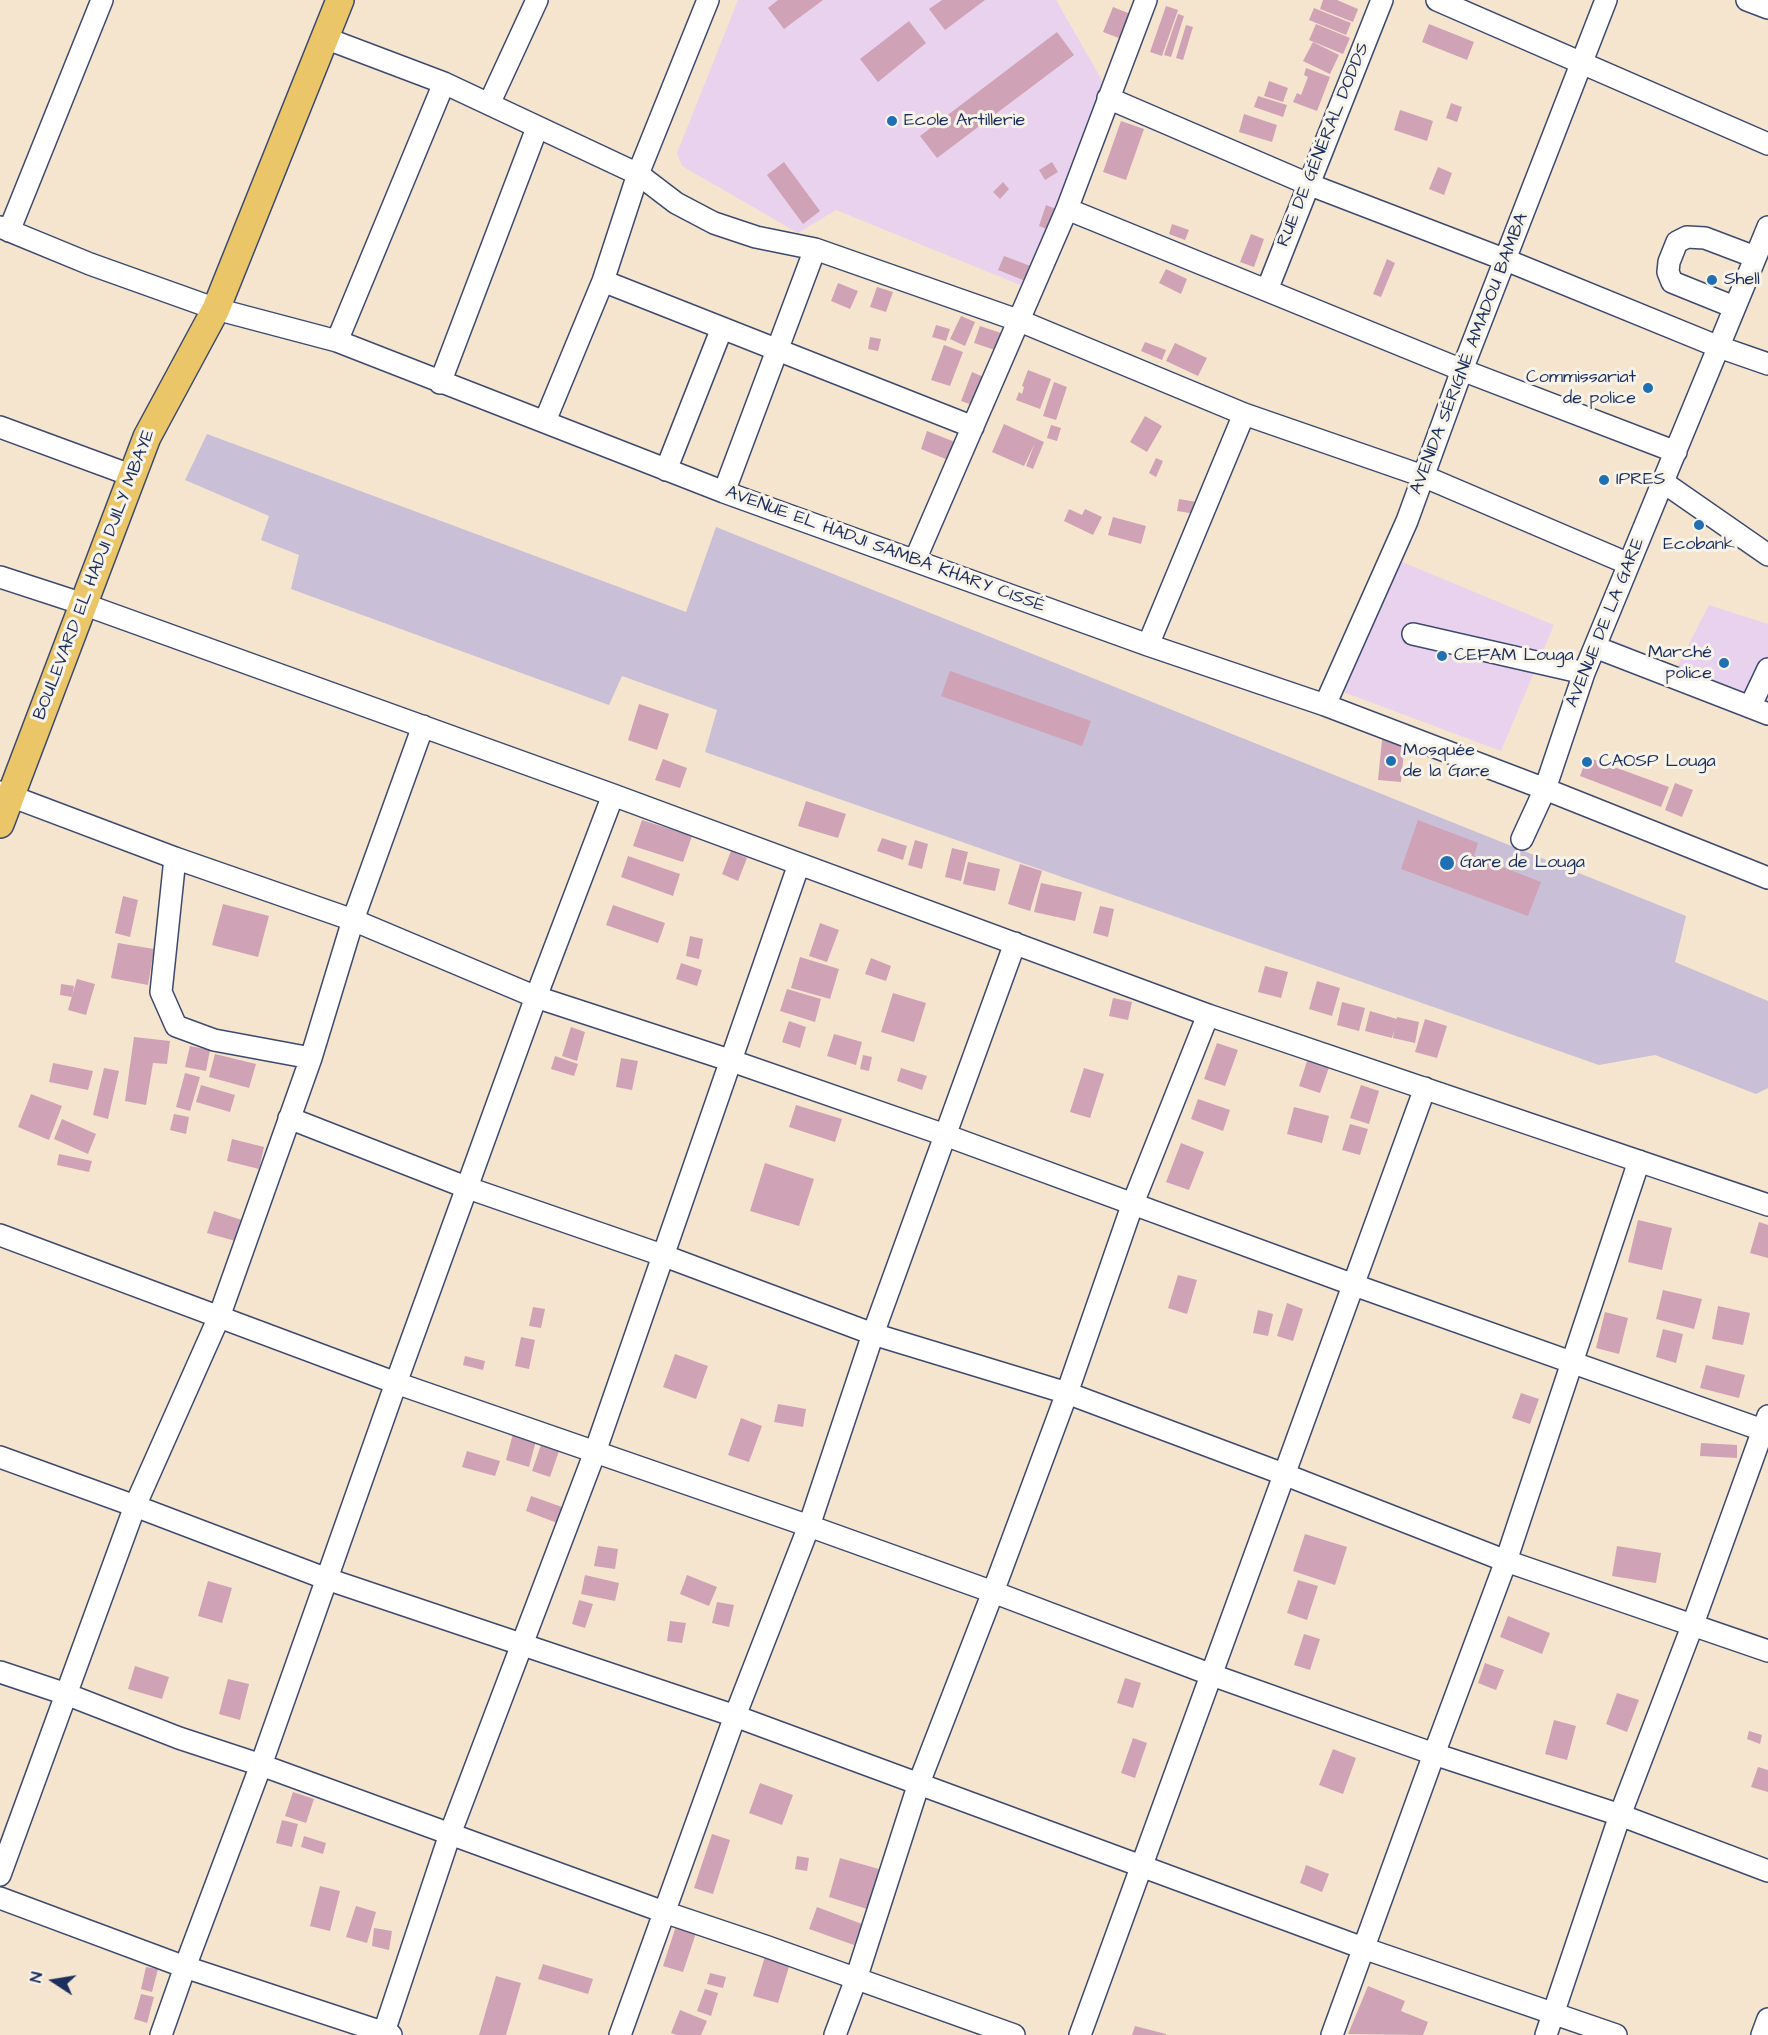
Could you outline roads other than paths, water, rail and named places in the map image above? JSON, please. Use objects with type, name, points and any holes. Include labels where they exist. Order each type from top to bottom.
[{"type":"main road","name":"BOULEVARD EL HADJI DJILY MBAYE","points":[[0,824],[5,794],[83,604],[147,437],[216,309],[340,0]]},
{"type":"street","points":[[5,229],[102,0]]},
{"type":"street","points":[[489,104],[537,0]]},
{"type":"street","points":[[545,422],[603,281],[638,174],[708,0]]},
{"type":"street","points":[[915,560],[1067,209],[1146,0]]},
{"type":"street","name":"RUE DE GÉNÉRAL DODDS","points":[[1267,291],[1382,0]]},
{"type":"street","points":[[1437,0],[1768,144]]},
{"type":"street","name":"AVENIDA SÉRIGNÉ AMADOU BAMBA","points":[[1325,705],[1407,521],[1462,370],[1606,0]]},
{"type":"street","points":[[1747,0],[1768,8]]},
{"type":"street","points":[[325,38],[444,83],[638,174],[676,204],[714,223],[756,237],[815,249],[1020,321],[1244,414],[1423,476],[1629,564]]},
{"type":"street","points":[[338,341],[444,83]]},
{"type":"street","points":[[1108,98],[1308,184],[1506,260],[1719,347],[1768,364]]},
{"type":"street","points":[[440,383],[537,128]]},
{"type":"street","points":[[1067,209],[1462,370],[1676,452]]},
{"type":"street","name":"AVENUE DE LA GARE","points":[[1522,839],[1545,789],[1584,673],[1768,227]]},
{"type":"street","name":"AVENUE EL HADJI SAMBA KHARY CISSÉ","points":[[5,229],[90,264],[216,309],[338,341],[440,383],[724,492],[1148,645],[1325,705],[1768,878]]},
{"type":"street","points":[[1734,306],[1672,282],[1668,272],[1669,262],[1677,242],[1687,237],[1705,238],[1755,257]]},
{"type":"street","points":[[724,492],[815,249]]},
{"type":"street","points":[[603,281],[973,427]]},
{"type":"street","points":[[666,470],[722,328]]},
{"type":"street","points":[[1148,645],[1244,414]]},
{"type":"street","points":[[0,427],[133,476]]},
{"type":"street","points":[[1663,482],[1768,555]]},
{"type":"street","points":[[0,577],[83,604],[423,726],[1208,1015],[1768,1206]]},
{"type":"street","points":[[1413,634],[1584,673]]},
{"type":"street","points":[[1595,647],[1759,710],[1768,669]]},
{"type":"street","points":[[0,1875],[135,1506],[219,1317],[311,1058],[353,920],[423,726]]},
{"type":"street","points":[[5,794],[175,858],[353,920],[536,997],[732,1061],[945,1135],[1354,1285],[1572,1362],[1766,1426],[1620,1815],[1546,2035]]},
{"type":"street","points":[[162,2035],[536,997],[613,795]]},
{"type":"street","points":[[175,858],[161,992],[176,1026],[214,1040],[311,1058]]},
{"type":"street","points":[[0,1898],[185,1967],[386,2034],[450,1834],[595,1452],[799,864]]},
{"type":"street","points":[[620,2035],[735,1716],[809,1526],[873,1334],[1015,943]]},
{"type":"street","points":[[835,2035],[856,1979],[919,1783],[1067,1393],[1133,1203],[1208,1015]]},
{"type":"street","points":[[1080,2035],[1286,1475],[1425,1088]]},
{"type":"street","points":[[289,1118],[468,1188],[662,1255],[873,1334],[1067,1393],[1286,1475],[1506,1562],[1768,1651]]},
{"type":"street","points":[[1332,2035],[1506,1562],[1639,1161]]},
{"type":"street","points":[[0,1235],[396,1383],[809,1526],[993,1592],[1212,1675],[1434,1754],[1620,1815],[1768,1871]]},
{"type":"street","points":[[0,1458],[135,1506],[327,1579],[735,1716],[1363,1948],[1616,2035]]},
{"type":"street","points":[[0,1672],[664,1912],[1014,2035]]},
{"type":"street","points":[[1762,2035],[1768,2019]]},
{"type":"place","name":"Ecole Artillerie","points":[[892,121]]},
{"type":"place","name":"Shell","points":[[1712,280]]},
{"type":"place","name":"Commissariat de police","points":[[1648,388]]},
{"type":"place","name":"IPRES","points":[[1604,480]]},
{"type":"place","name":"Ecobank","points":[[1699,525]]},
{"type":"place","name":"CEFAM Louga","points":[[1442,656]]},
{"type":"place","name":"Marché police","points":[[1724,663]]},
{"type":"place","name":"Mosquée de la Gare","points":[[1391,761]]},
{"type":"place","name":"CAOSP Louga","points":[[1587,762]]},
{"type":"place","name":"Gare de Louga","points":[[1447,863]]}]
